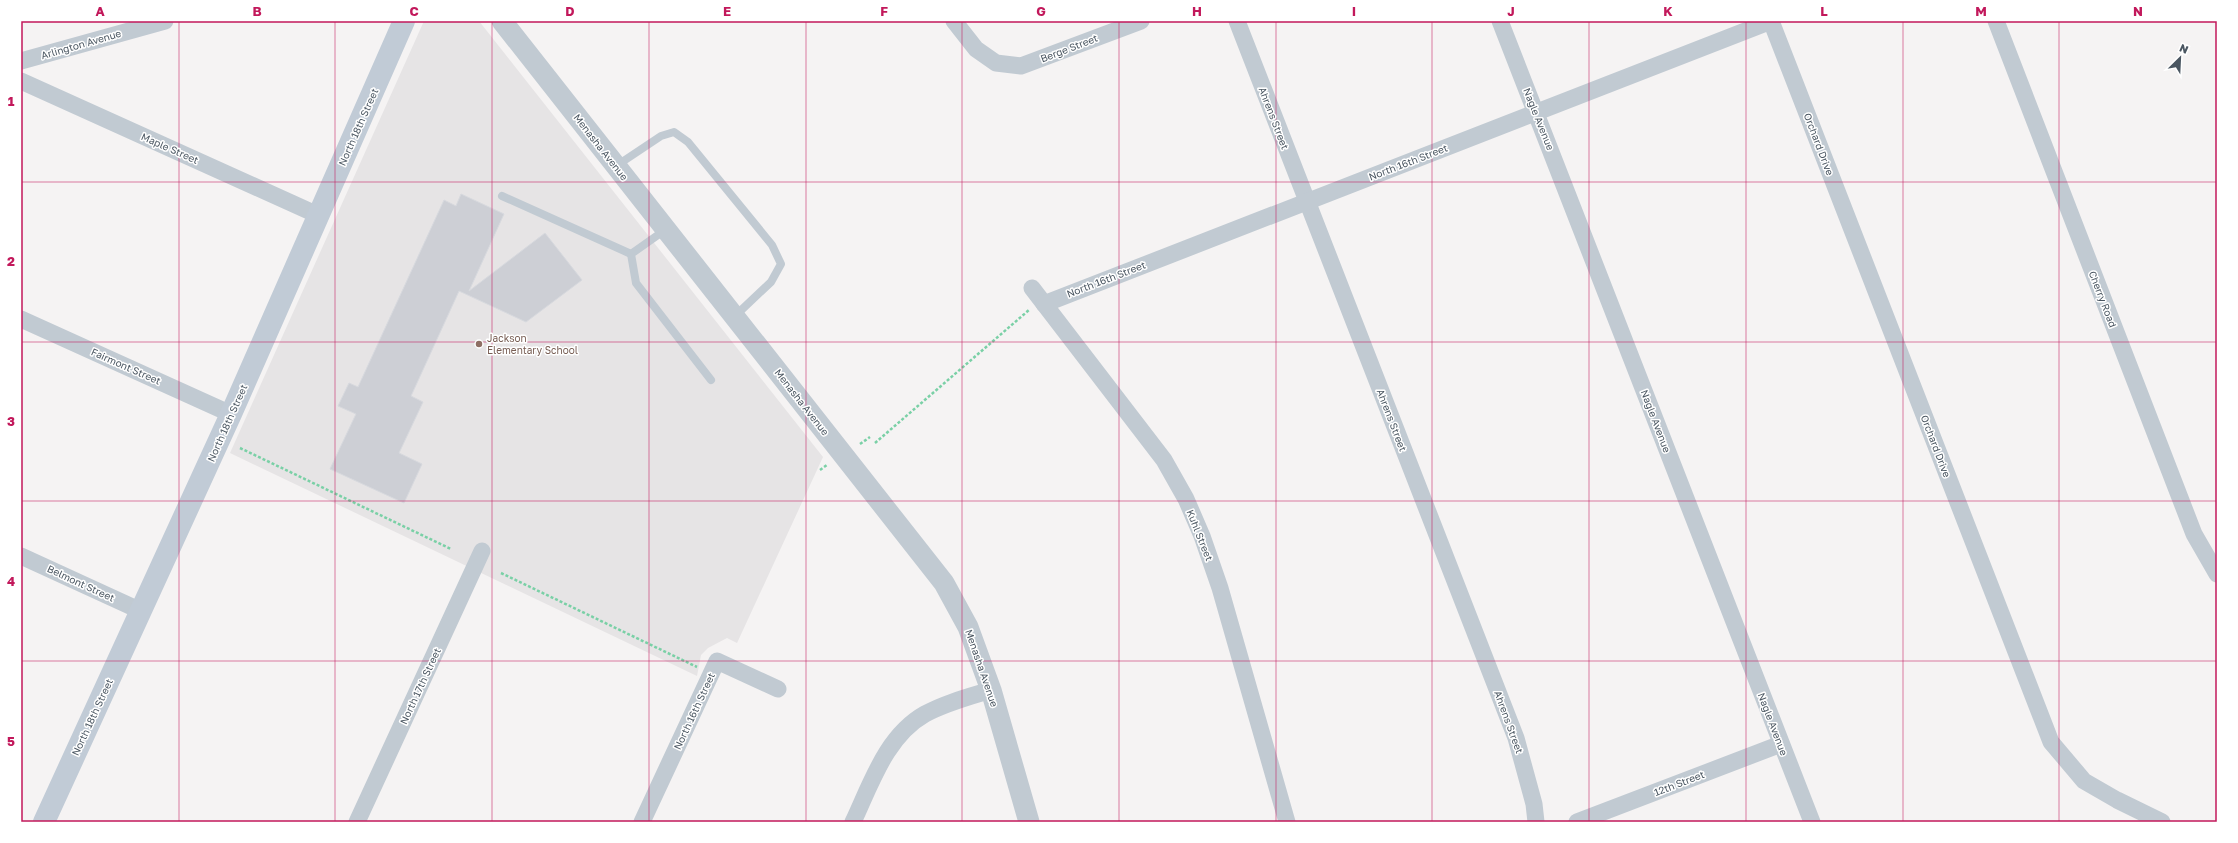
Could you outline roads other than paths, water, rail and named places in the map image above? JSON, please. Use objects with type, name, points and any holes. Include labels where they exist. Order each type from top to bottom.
[{"type":"main road","name":"North 18th Street","points":[[44,822],[320,216],[404,21]]},
{"type":"street","name":"Arlington Avenue","points":[[21,61],[165,21]]},
{"type":"street","name":"Menasha Avenue","points":[[502,21],[944,583],[968,627],[991,690],[1028,822]]},
{"type":"street","name":"Berge Street","points":[[954,21],[976,49],[996,63],[1021,66],[1141,21]]},
{"type":"street","name":"Ahrens Street","points":[[1237,21],[1516,738],[1534,804],[1536,822]]},
{"type":"street","name":"Nagle Avenue","points":[[1500,21],[1537,112],[1780,744],[1812,822]]},
{"type":"street","name":"North 16th Street","points":[[1037,306],[1771,21]]},
{"type":"street","name":"Orchard Drive","points":[[1771,21],[2051,742],[2084,781],[2117,800],[2162,822]]},
{"type":"street","name":"Cherry Road","points":[[1996,21],[2194,534],[2217,574]]},
{"type":"street","name":"Maple Street","points":[[21,81],[320,216]]},
{"type":"street","name":"Kuhl Street","points":[[1032,288],[1037,306],[1164,460],[1186,499],[1202,536],[1220,588],[1287,822]]},
{"type":"street","name":"Fairmont Street","points":[[21,319],[231,414]]},
{"type":"street","name":"North 17th Street","points":[[358,822],[482,551]]},
{"type":"street","name":"Belmont Street","points":[[21,556],[141,610]]},
{"type":"street","name":"North 16th Street","points":[[642,822],[717,661],[778,689]]},
{"type":"street","points":[[853,822],[884,757],[903,731],[924,715],[945,705],[991,690]]},
{"type":"street","name":"12th Street","points":[[1577,822],[1780,744]]},
{"type":"lane","points":[[616,166],[661,136],[674,132],[688,142],[772,245],[781,264],[771,282],[734,316]]},
{"type":"lane","points":[[502,196],[631,254]]},
{"type":"lane","points":[[631,254],[666,230]]},
{"type":"lane","points":[[631,254],[636,283],[711,380]]},
{"type":"place","name":"Jackson Elementary School","points":[[479,344]]}]
